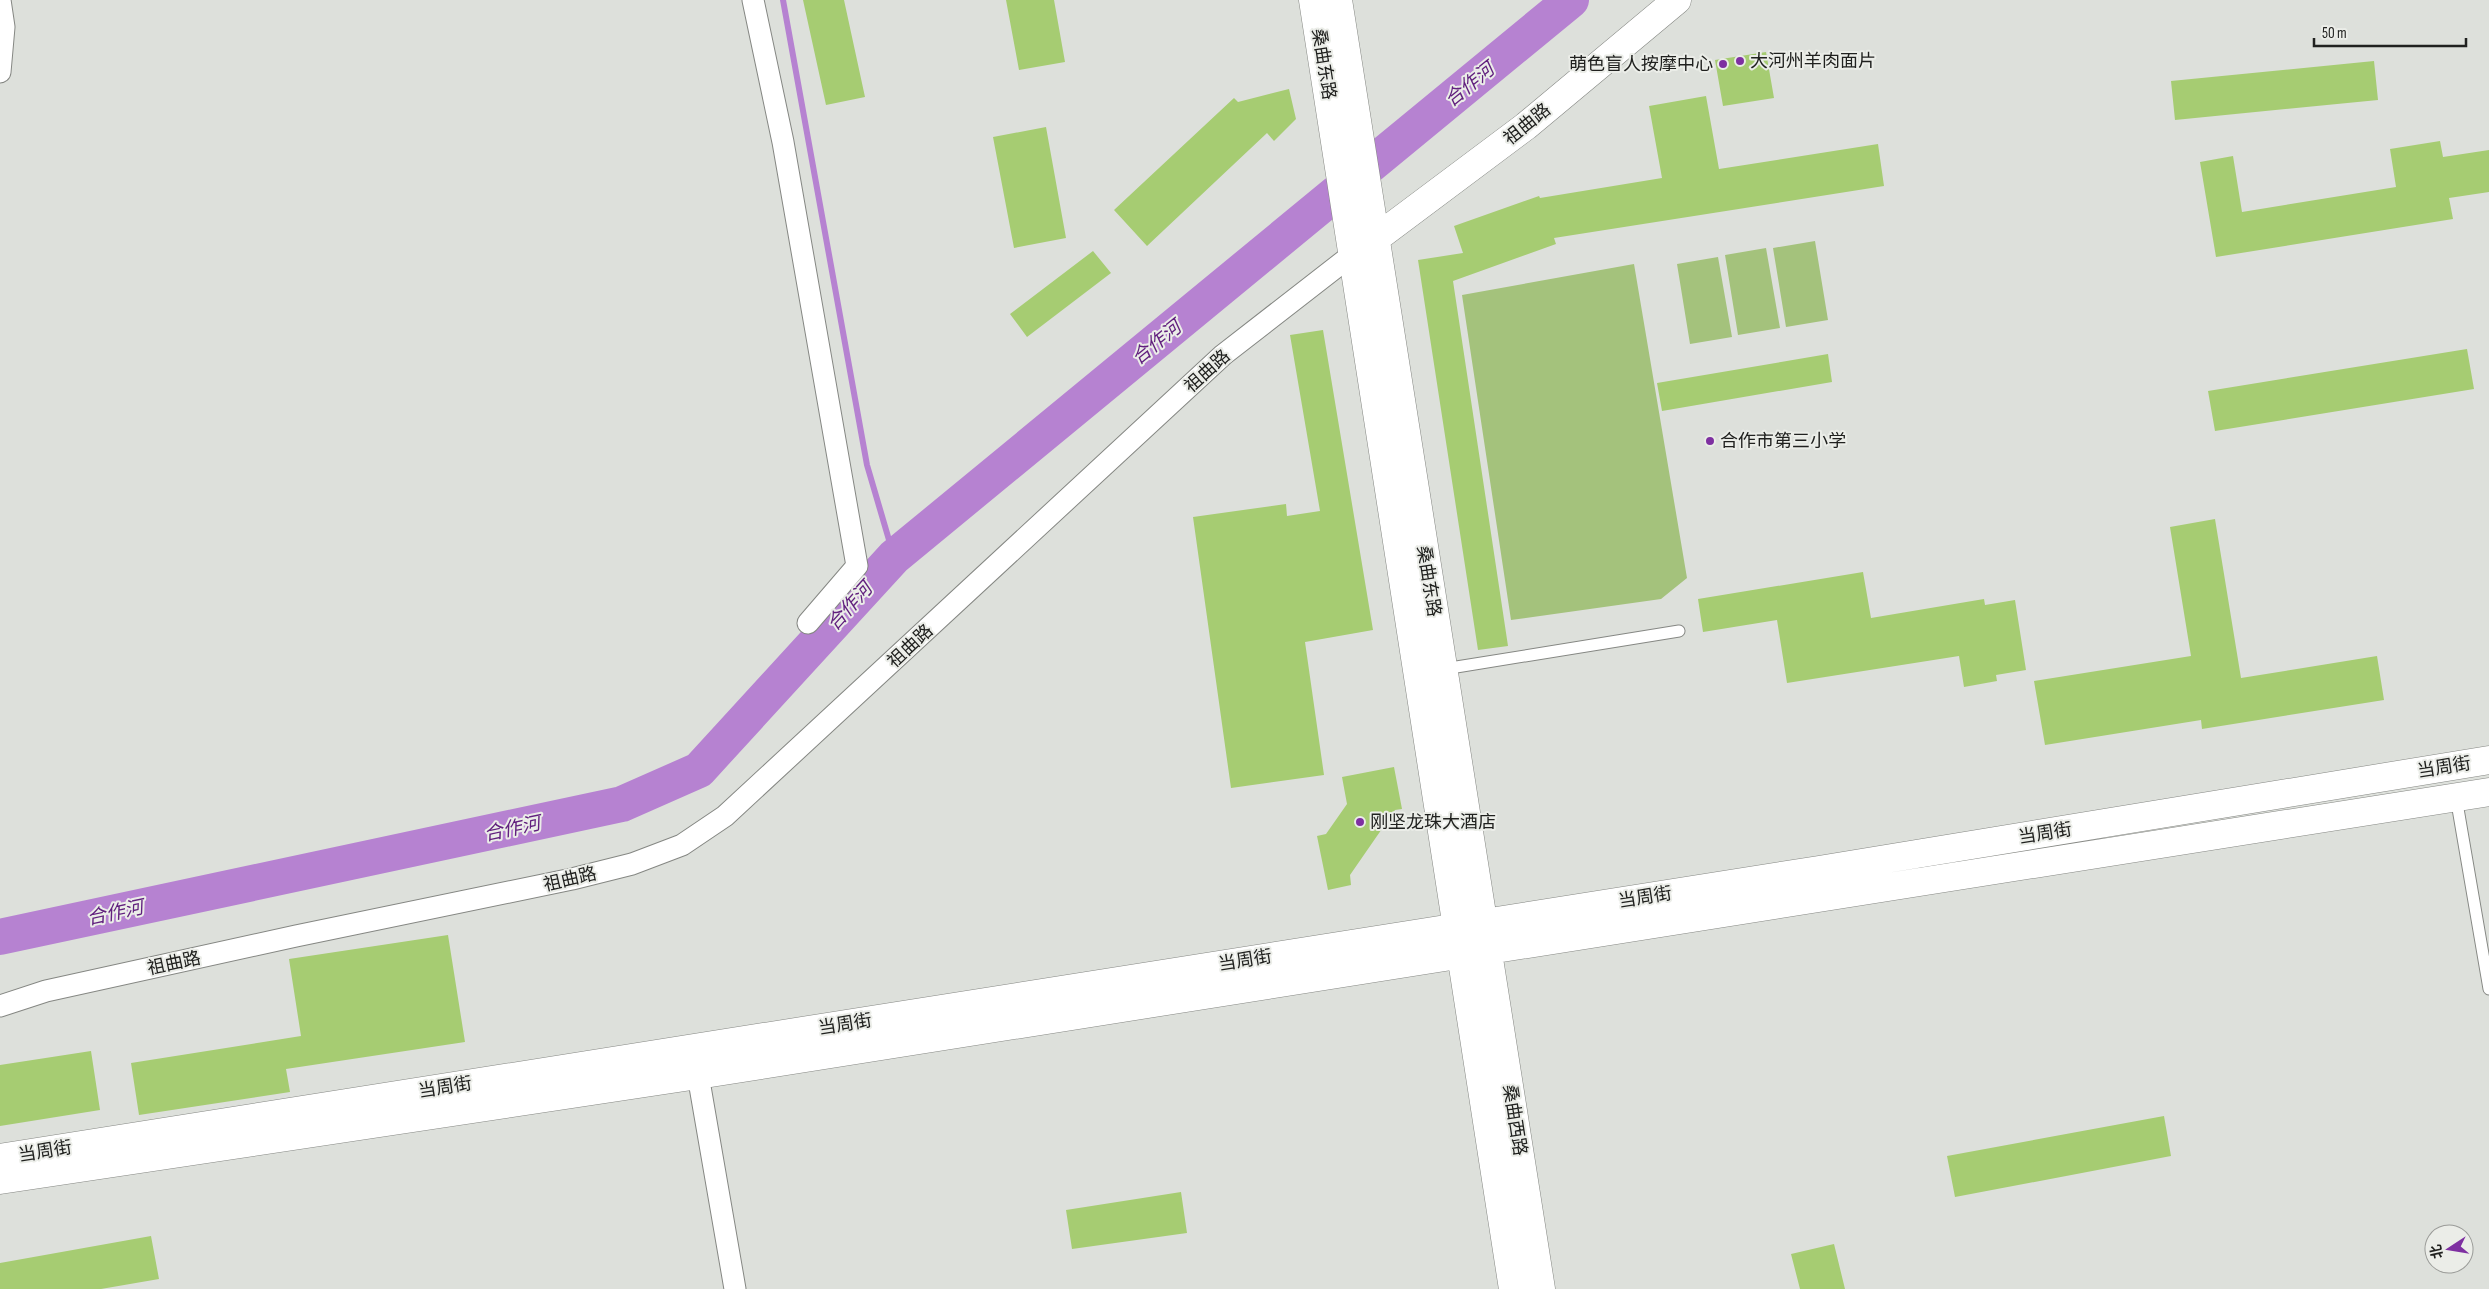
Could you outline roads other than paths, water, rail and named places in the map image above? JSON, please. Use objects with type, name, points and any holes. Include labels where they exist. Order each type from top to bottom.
[{"type":"main road","name":"桑曲东路","points":[[1314,0],[1370,210],[1364,247],[1471,924],[1488,952]]},
{"type":"main road","name":"桑曲东路","points":[[1338,0],[1350,228],[1364,247],[1443,670],[1471,924],[1461,956]]},
{"type":"main road","name":"祖曲路","points":[[1364,247],[1526,126],[1677,0]]},
{"type":"main road","name":"当周街","points":[[0,1158],[1809,872],[2489,760]]},
{"type":"main road","name":"当周街","points":[[0,1180],[698,1075],[1488,952],[2489,792]]},
{"type":"main road","name":"桑曲西路","points":[[1488,952],[1541,1289]]},
{"type":"main road","name":"桑曲西路","points":[[1461,956],[1514,1289]]},
{"type":"street","points":[[0,0],[4,27],[0,72]]},
{"type":"street","points":[[753,0],[783,142],[857,566],[808,623]]},
{"type":"street","name":"祖曲路","points":[[0,1006],[46,991],[572,879],[632,864],[682,845],[725,816],[1223,355],[1364,247]]},
{"type":"street","points":[[698,1075],[735,1289]]},
{"type":"lane","points":[[1443,670],[1679,631]]},
{"type":"lane","points":[[2456,797],[2489,989]]},
{"type":"waterway","points":[[783,0],[867,465],[894,557]]},
{"type":"waterway","name":"合作河","points":[[0,937],[622,804],[699,770],[894,557],[1571,0]]},
{"type":"place","name":"大河州羊肉面片","points":[[1740,61]]},
{"type":"place","name":"萌色盲人按摩中心","points":[[1723,64]]},
{"type":"place","name":"合作市第三小学","points":[[1710,441]]},
{"type":"place","name":"刚坚龙珠大酒店","points":[[1360,822]]}]
